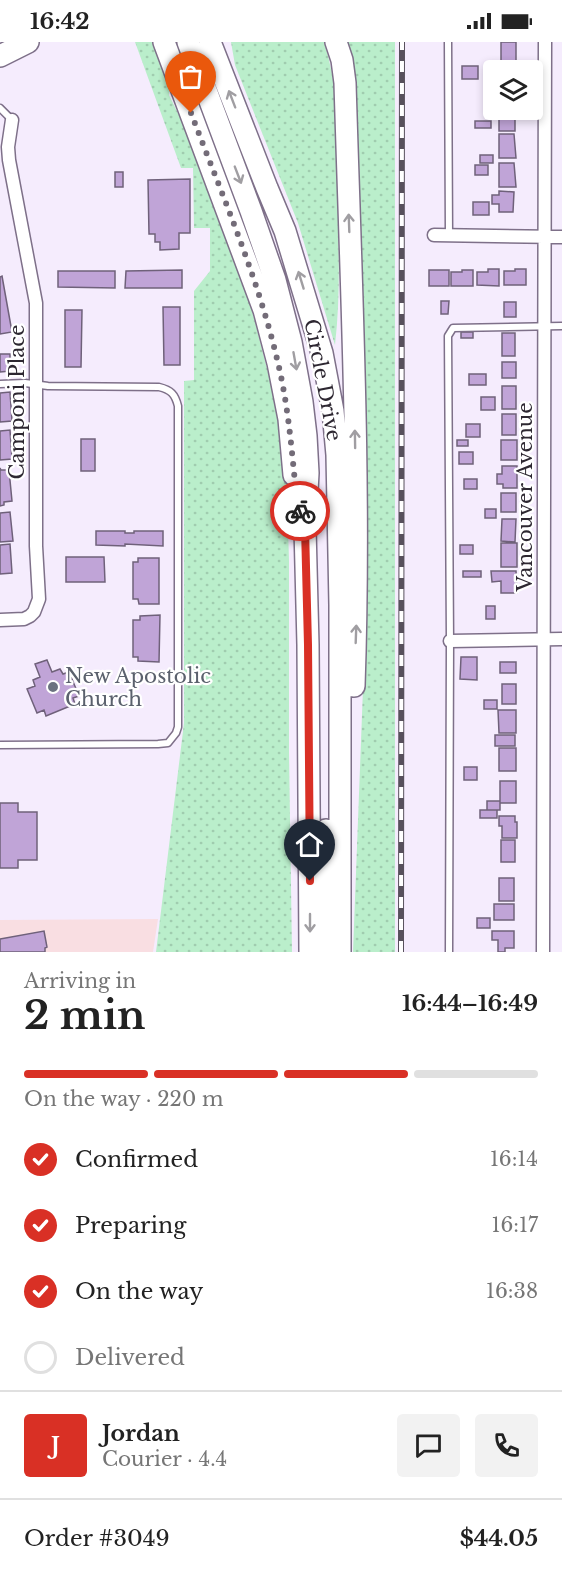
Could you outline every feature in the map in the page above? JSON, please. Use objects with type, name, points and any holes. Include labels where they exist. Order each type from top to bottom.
[{"type":"highway","points":[[0,56],[28,42]]},
{"type":"highway","points":[[164,42],[264,310],[289,419],[297,502],[305,528]]},
{"type":"highway","name":"Circle Drive","points":[[188,42],[266,251],[282,305],[299,383],[308,473],[305,528],[310,952]]},
{"type":"highway","name":"Circle Drive","points":[[210,42],[285,231],[322,353],[330,394],[336,437],[340,605],[340,952]]},
{"type":"highway","points":[[336,42],[342,60],[346,95],[355,442],[356,610],[350,806],[341,902]]},
{"type":"highway","points":[[325,952],[328,635],[337,469]]},
{"type":"street","name":"Vancouver Avenue","points":[[543,952],[545,42]]},
{"type":"street","name":"Camponi Place","points":[[0,621],[24,619],[30,616],[39,599],[36,546],[36,303],[9,160],[12,120]]},
{"type":"street","points":[[434,235],[562,237]]},
{"type":"street","points":[[450,641],[562,639]]},
{"type":"lane","points":[[448,42],[448,236]]},
{"type":"lane","points":[[0,108],[12,120]]},
{"type":"lane","points":[[449,952],[448,336],[453,328],[562,326]]},
{"type":"lane","points":[[0,384],[159,387],[172,392],[178,406],[176,733],[168,743],[158,744],[0,745]]},
{"type":"shaded area","points":[[158,919],[153,952],[0,952],[0,920]]},
{"type":"green space","points":[[135,42],[153,42],[170,87],[169,95],[194,146],[247,291],[272,388],[280,434],[287,491],[289,561],[292,952],[156,952],[184,723],[184,381],[194,380],[194,291],[210,271],[210,228],[194,228],[193,168],[181,168]]},
{"type":"green space","points":[[231,42],[324,42],[334,85],[338,128],[339,280],[335,345],[298,223],[235,65]]},
{"type":"green space","points":[[346,42],[395,42],[395,952],[353,952],[368,557],[364,414]]},
{"type":"building","points":[[501,42],[516,42],[516,60],[501,60]]},
{"type":"building","points":[[462,66],[478,66],[478,79],[462,79]]},
{"type":"building","points":[[499,120],[515,120],[515,131],[499,131]]},
{"type":"building","points":[[475,121],[491,121],[491,128],[475,128]]},
{"type":"building","points":[[499,134],[514,134],[516,158],[499,158]]},
{"type":"building","points":[[480,155],[493,155],[493,163],[480,163]]},
{"type":"building","points":[[499,163],[514,163],[516,187],[499,187]]},
{"type":"building","points":[[475,165],[488,165],[488,175],[475,175]]},
{"type":"building","points":[[115,172],[123,172],[123,187],[115,187]]},
{"type":"building","points":[[190,179],[190,233],[179,233],[179,249],[160,250],[160,242],[155,242],[155,234],[149,234],[148,180]]},
{"type":"building","points":[[499,191],[514,192],[513,212],[499,212],[499,204],[492,204],[492,195],[499,195]]},
{"type":"building","points":[[473,202],[489,202],[489,215],[473,215]]},
{"type":"building","points":[[488,269],[499,269],[499,286],[477,285],[477,272],[488,272]]},
{"type":"building","points":[[515,269],[526,269],[526,285],[504,285],[504,271],[515,271]]},
{"type":"building","points":[[182,270],[182,288],[125,288],[126,271]]},
{"type":"building","points":[[429,270],[449,270],[449,286],[429,286]]},
{"type":"building","points":[[462,270],[473,270],[473,286],[451,286],[451,272],[462,272]]},
{"type":"building","points":[[58,271],[115,271],[115,288],[58,287]]},
{"type":"building","points":[[2,276],[12,332],[0,334],[0,277]]},
{"type":"building","points":[[441,301],[449,301],[448,314],[441,314]]},
{"type":"building","points":[[504,302],[516,302],[516,317],[504,317]]},
{"type":"building","points":[[163,307],[180,307],[180,365],[164,365]]},
{"type":"building","points":[[65,310],[82,310],[81,367],[65,367]]},
{"type":"building","points":[[461,332],[473,332],[473,338],[461,338]]},
{"type":"building","points":[[502,333],[515,333],[515,356],[502,356]]},
{"type":"building","points":[[0,354],[10,354],[10,371],[0,372]]},
{"type":"building","points":[[502,362],[516,362],[516,378],[502,378]]},
{"type":"building","points":[[469,374],[486,374],[486,385],[469,385]]},
{"type":"building","points":[[502,386],[516,386],[516,409],[502,409]]},
{"type":"building","points":[[10,392],[12,421],[0,422],[0,393]]},
{"type":"building","points":[[481,397],[495,397],[495,410],[481,410]]},
{"type":"building","points":[[502,414],[516,414],[516,435],[502,435]]},
{"type":"building","points":[[466,424],[480,424],[480,437],[466,437]]},
{"type":"building","points":[[10,430],[12,459],[0,460],[0,431]]},
{"type":"building","points":[[81,439],[95,439],[95,471],[81,471]]},
{"type":"building","points":[[457,440],[468,440],[468,446],[457,446]]},
{"type":"building","points":[[501,440],[517,440],[517,460],[501,460]]},
{"type":"building","points":[[459,452],[473,452],[473,464],[459,464]]},
{"type":"building","points":[[502,466],[517,466],[517,488],[503,488],[503,484],[497,484],[497,474],[502,474]]},
{"type":"building","points":[[0,468],[9,470],[12,501],[4,502],[4,505],[0,506]]},
{"type":"building","points":[[464,479],[477,479],[477,489],[464,489]]},
{"type":"building","points":[[501,493],[516,493],[516,512],[501,512]]},
{"type":"building","points":[[485,509],[496,509],[496,518],[485,518]]},
{"type":"building","points":[[10,512],[13,541],[0,542],[0,513]]},
{"type":"building","points":[[502,519],[516,519],[515,542],[501,541]]},
{"type":"building","points":[[96,531],[134,533],[134,531],[163,531],[163,546],[96,545]]},
{"type":"building","points":[[501,543],[517,543],[517,567],[501,567]]},
{"type":"building","points":[[10,544],[12,573],[0,574],[0,545]]},
{"type":"building","points":[[460,545],[473,545],[473,554],[460,554]]},
{"type":"building","points":[[66,557],[104,557],[105,582],[66,582]]},
{"type":"building","points":[[138,558],[159,558],[159,604],[139,604],[138,599],[133,599],[133,562],[138,562]]},
{"type":"building","points":[[463,571],[481,571],[481,577],[463,577]]},
{"type":"building","points":[[491,571],[516,571],[517,593],[501,593],[501,581],[492,582]]},
{"type":"building","points":[[486,606],[495,606],[495,619],[486,619]]},
{"type":"building","points":[[160,615],[159,662],[138,661],[138,657],[133,657],[133,620],[140,620],[140,616]]},
{"type":"building","points":[[461,657],[477,657],[477,680],[460,679]]},
{"type":"building","name":"New Apostolic Church","points":[[47,660],[52,672],[60,669],[63,674],[69,672],[79,696],[73,698],[75,704],[46,716],[44,710],[37,713],[27,689],[35,686],[33,680],[40,677],[35,664]]},
{"type":"building","points":[[500,662],[516,662],[516,673],[500,673]]},
{"type":"building","points":[[502,684],[516,684],[516,704],[502,704]]},
{"type":"building","points":[[484,700],[497,700],[497,709],[484,709]]},
{"type":"building","points":[[498,710],[516,710],[516,733],[499,733]]},
{"type":"building","points":[[495,735],[515,735],[515,746],[495,746]]},
{"type":"building","points":[[499,748],[516,748],[516,771],[499,771]]},
{"type":"building","points":[[464,767],[477,767],[477,780],[464,780]]},
{"type":"building","points":[[500,781],[516,781],[516,803],[500,803]]},
{"type":"building","points":[[487,801],[500,801],[500,810],[487,810]]},
{"type":"building","points":[[0,803],[18,803],[18,812],[37,812],[37,860],[18,860],[18,868],[0,868]]},
{"type":"building","points":[[480,810],[497,810],[497,818],[480,818]]},
{"type":"building","points":[[499,816],[515,816],[517,838],[502,838]]},
{"type":"building","points":[[501,840],[515,840],[515,862],[501,862]]},
{"type":"building","points":[[499,878],[514,878],[514,901],[499,901]]},
{"type":"building","points":[[494,904],[514,904],[514,920],[494,920]]},
{"type":"building","points":[[477,918],[490,918],[490,928],[477,928]]},
{"type":"building","points":[[44,931],[47,947],[45,952],[0,952],[0,939]]},
{"type":"building","points":[[492,931],[514,931],[514,948],[505,948],[505,952],[498,952],[498,940],[492,940]]},
{"type":"railway","points":[[401,952],[402,42]]},
{"type":"way so far","points":[[191,113],[264,310],[289,419],[297,502],[300,511]]},
{"type":"place","name":"New Apostolic Church","points":[[53,687]]},
{"type":"route","points":[[300,511],[305,528],[310,881]]}]
